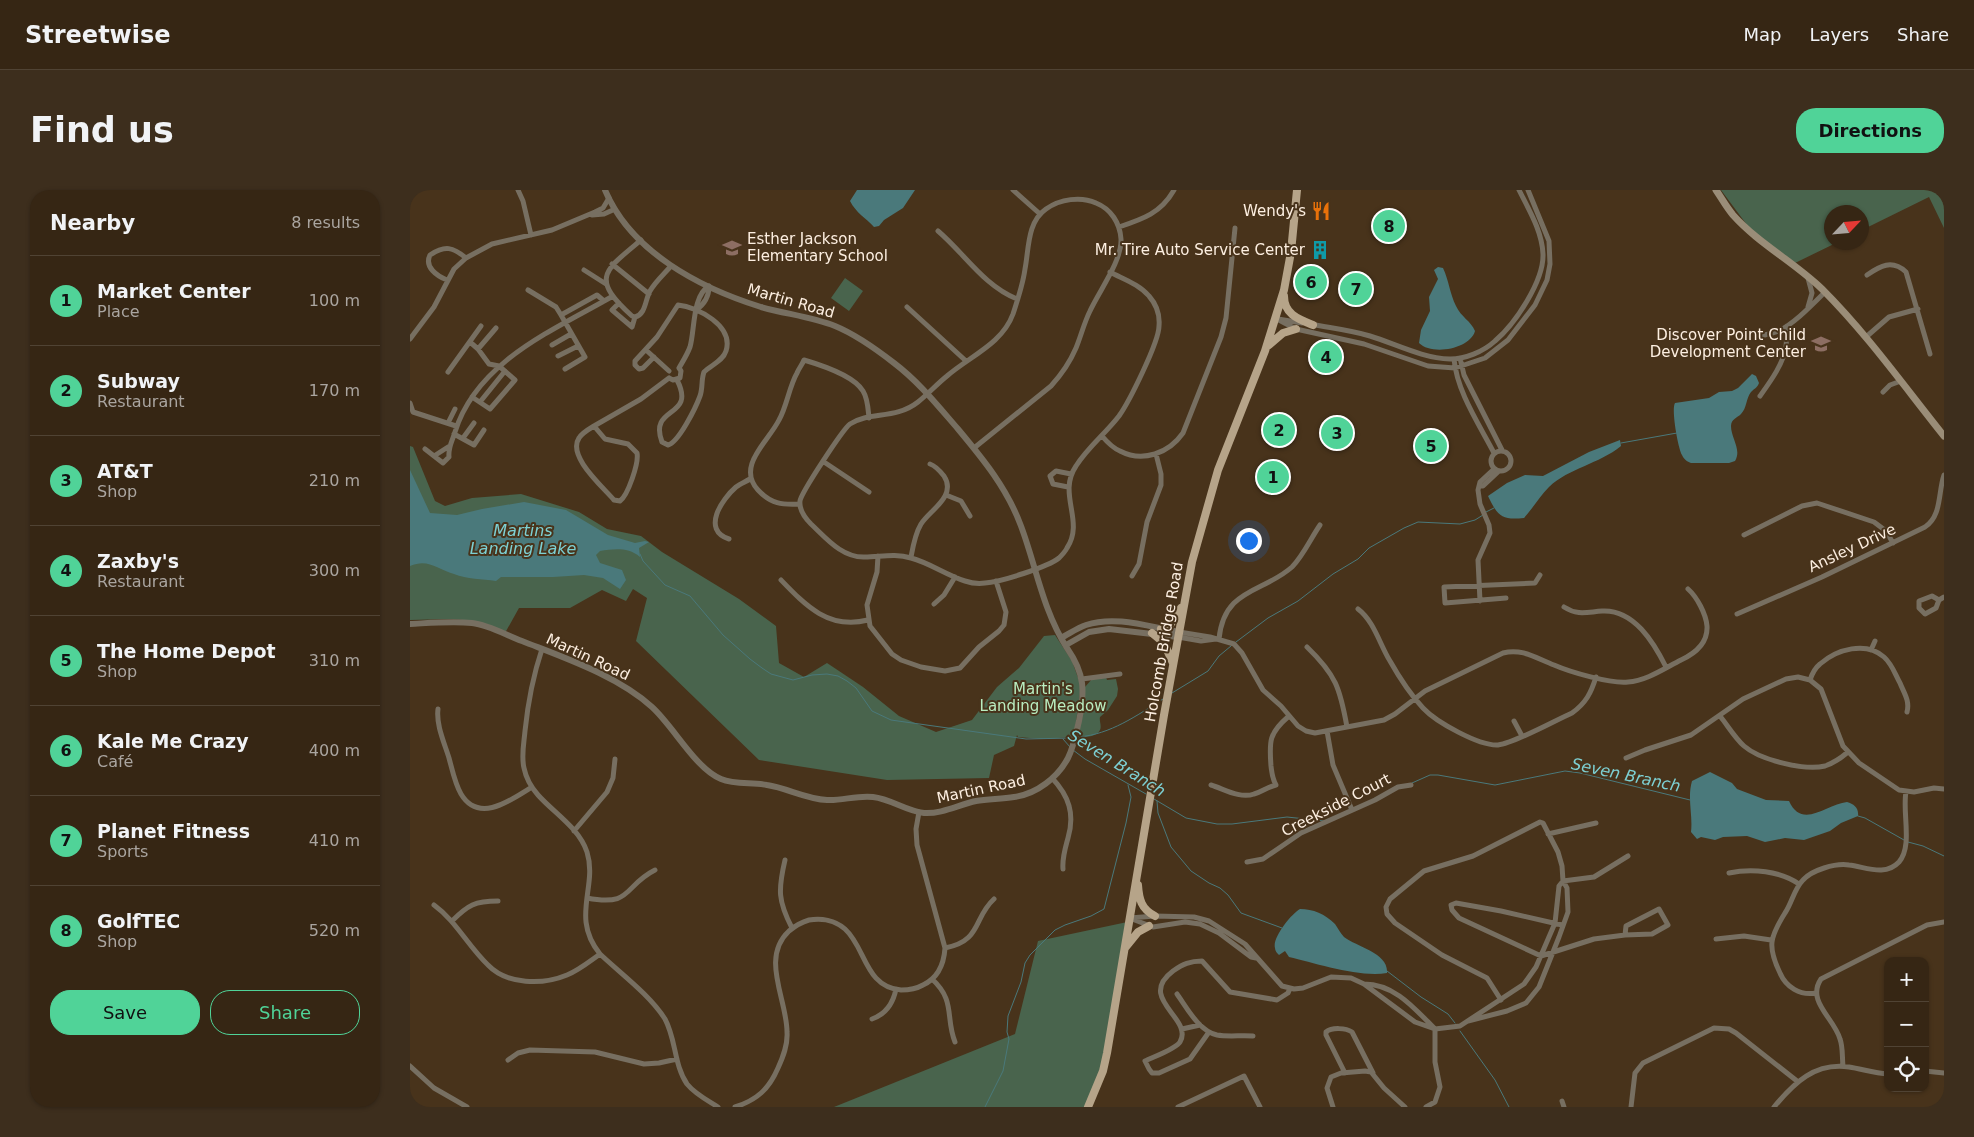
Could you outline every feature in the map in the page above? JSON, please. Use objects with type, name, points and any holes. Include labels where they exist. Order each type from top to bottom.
[{"type":"main road","name":"Holcomb Bridge Road","points":[[1088,1107],[1103,1071],[1107,1053],[1178,634],[1198,539],[1213,486],[1232,432],[1265,351],[1284,290],[1291,252],[1297,190]]},
{"type":"main road","points":[[1716,190],[1732,214],[1743,225],[1824,291],[1866,337],[1944,436]]},
{"type":"main road","points":[[1284,290],[1284,303],[1293,317],[1313,325]]},
{"type":"main road","points":[[1265,351],[1279,335],[1296,329]]},
{"type":"main road","points":[[1161,629],[1172,622],[1184,602]]},
{"type":"main road","points":[[1152,633],[1164,643],[1174,663]]},
{"type":"main road","points":[[1137,877],[1140,901],[1148,912],[1155,916]]},
{"type":"main road","points":[[1124,950],[1138,932],[1149,926]]},
{"type":"street","points":[[518,190],[523,200],[531,235]]},
{"type":"street","name":"Martin Road","points":[[410,624],[474,623],[542,649],[607,678],[636,694],[664,719],[703,767],[720,778],[733,782],[771,785],[824,800],[863,797],[878,798],[919,812],[938,812],[976,801],[1020,796],[1036,790],[1052,778],[1065,763],[1074,745],[1083,700],[1082,679],[1077,662],[1061,638],[1049,613],[1022,528],[1011,502],[995,475],[974,448],[928,394],[892,361],[846,331],[818,320],[756,305],[709,286],[671,266],[626,224],[614,209],[605,190]]},
{"type":"street","points":[[1013,190],[1040,214]]},
{"type":"street","points":[[1119,227],[1156,212],[1166,203],[1174,190]]},
{"type":"street","points":[[1275,318],[1368,336],[1423,355],[1457,358],[1478,352],[1496,341],[1530,296],[1541,272],[1543,255],[1541,238],[1520,190]]},
{"type":"street","points":[[1275,318],[1296,329],[1364,344],[1420,363],[1444,368],[1471,364],[1497,350],[1508,340],[1535,305],[1547,280],[1550,264],[1549,241],[1528,190]]},
{"type":"street","points":[[411,335],[434,307],[454,270],[466,258],[492,244],[552,230],[586,216],[603,208],[609,198]]},
{"type":"street","points":[[974,448],[1036,400],[1060,376],[1076,349],[1088,313],[1110,272],[1120,248],[1119,227],[1114,217],[1098,203],[1076,199],[1060,202],[1040,214],[1030,232],[1026,268],[1011,318],[1002,334],[904,411],[856,421],[844,428],[824,462],[803,491],[800,504],[802,512],[806,520],[841,551],[857,557],[894,555],[910,558],[976,583],[996,581],[1049,564],[1059,558],[1072,540],[1074,522],[1068,487],[1072,474],[1078,462],[1117,418],[1128,400],[1156,340],[1159,326],[1157,309],[1148,295],[1139,287],[1110,272]]},
{"type":"street","points":[[586,216],[604,214],[614,209]]},
{"type":"street","points":[[1102,436],[1115,448],[1127,454],[1140,456],[1156,454],[1172,446],[1183,433],[1221,337],[1229,305],[1235,228]]},
{"type":"street","points":[[938,231],[997,288],[1017,298]]},
{"type":"street","points":[[606,284],[608,271],[612,264],[641,240]]},
{"type":"street","points":[[447,280],[438,276],[429,267],[428,261],[430,256],[450,248],[458,251],[466,258]]},
{"type":"street","points":[[612,264],[649,294]]},
{"type":"street","points":[[1867,275],[1885,264],[1893,264],[1901,267],[1909,277],[1930,354]]},
{"type":"street","points":[[619,303],[612,310],[632,327],[635,317],[639,316],[645,307],[649,294],[671,266]]},
{"type":"street","points":[[584,270],[606,284],[619,303],[635,317]]},
{"type":"street","points":[[1806,275],[1812,287],[1809,304]]},
{"type":"street","points":[[679,368],[689,349],[698,303],[704,289],[709,286]]},
{"type":"street","points":[[528,290],[556,308],[585,357],[565,369]]},
{"type":"street","points":[[1756,336],[1777,331],[1787,326],[1824,291]]},
{"type":"street","points":[[561,315],[597,295],[604,301]]},
{"type":"street","points":[[426,449],[442,463],[449,457],[448,447],[456,426],[472,397],[481,384],[499,366],[522,348],[613,296]]},
{"type":"street","points":[[654,357],[643,368],[636,368],[635,361],[657,337],[676,306],[681,305],[696,310],[720,326],[723,330],[726,351],[721,358],[704,372],[700,397],[693,412],[675,442],[668,445],[662,442],[659,428],[663,419],[682,400],[682,392],[677,380]]},
{"type":"street","points":[[907,308],[966,362]]},
{"type":"street","points":[[1866,337],[1889,317],[1918,309]]},
{"type":"street","points":[[448,372],[481,326]]},
{"type":"street","points":[[1760,396],[1771,381],[1784,354],[1787,326]]},
{"type":"street","points":[[478,350],[496,328]]},
{"type":"street","points":[[552,345],[571,334]]},
{"type":"street","points":[[470,342],[488,364],[499,366],[515,380],[490,409],[472,397]]},
{"type":"street","points":[[558,356],[578,346]]},
{"type":"street","points":[[646,350],[668,370],[669,378]]},
{"type":"street","points":[[1457,358],[1458,379]]},
{"type":"street","points":[[800,504],[783,505],[772,501],[762,494],[750,480],[749,471],[751,462],[779,420],[804,360],[822,365],[859,386],[866,397],[869,418]]},
{"type":"street","points":[[1464,375],[1471,364]]},
{"type":"street","points":[[668,370],[673,367],[679,368]]},
{"type":"street","points":[[1458,367],[1464,375],[1502,450],[1508,453],[1512,461],[1508,469],[1497,470],[1483,486],[1480,486],[1478,496],[1490,533],[1478,560],[1480,601]]},
{"type":"street","points":[[677,380],[682,375],[679,368]]},
{"type":"street","points":[[1444,368],[1458,379],[1494,453]]},
{"type":"street","points":[[480,402],[505,371]]},
{"type":"street","points":[[669,378],[677,380]]},
{"type":"street","points":[[594,426],[605,439],[628,444],[636,453],[637,464],[624,496],[620,501],[614,500],[578,457],[576,447],[579,438],[594,426],[642,399],[669,378]]},
{"type":"street","points":[[1892,386],[1901,381]]},
{"type":"street","points":[[410,403],[413,412],[456,426]]},
{"type":"street","points":[[448,424],[455,409]]},
{"type":"street","points":[[463,438],[474,423]]},
{"type":"street","points":[[454,434],[474,445],[484,430]]},
{"type":"street","points":[[434,456],[448,447]]},
{"type":"street","points":[[1497,470],[1490,462],[1494,453],[1502,450]]},
{"type":"street","points":[[1132,576],[1138,564],[1147,522],[1161,485],[1161,474],[1156,454]]},
{"type":"street","points":[[824,462],[869,492]]},
{"type":"street","points":[[910,558],[920,525],[946,494],[948,486],[945,478],[937,468],[930,464]]},
{"type":"street","points":[[1068,487],[1053,484],[1050,476],[1056,471],[1072,474]]},
{"type":"street","name":"Ansley Drive","points":[[1736,614],[1822,577],[1925,527],[1933,520],[1937,512],[1944,475]]},
{"type":"street","points":[[729,539],[722,536],[717,530],[715,522],[716,513],[734,489],[750,480]]},
{"type":"street","points":[[946,494],[961,502],[970,516]]},
{"type":"street","points":[[1744,534],[1802,506],[1817,503],[1874,522],[1886,531],[1893,543]]},
{"type":"street","points":[[1219,639],[1222,622],[1230,607],[1251,589],[1280,575],[1292,566],[1320,525]]},
{"type":"street","points":[[878,556],[877,572],[867,605],[868,620],[872,631],[901,660],[921,667],[946,671],[955,670],[965,664],[979,647],[999,631],[1004,624],[1006,612],[996,581]]},
{"type":"street","points":[[1506,598],[1445,603],[1444,587],[1535,583],[1540,575]]},
{"type":"street","points":[[934,604],[944,596],[955,576]]},
{"type":"street","points":[[781,580],[807,606],[830,619],[848,623],[868,620]]},
{"type":"street","points":[[1066,645],[1089,632],[1104,629],[1178,634],[1229,642],[1238,648],[1260,686],[1298,726],[1306,731],[1315,733],[1384,720],[1435,685],[1510,651],[1525,653],[1563,669],[1596,677],[1619,682],[1640,680],[1694,653],[1706,639],[1706,618],[1696,598],[1688,589]]},
{"type":"street","points":[[1564,607],[1578,613],[1607,611],[1625,616],[1652,640],[1666,667]]},
{"type":"street","points":[[1358,610],[1368,618],[1390,662],[1415,697],[1433,717],[1478,742],[1499,745],[1579,708],[1589,696],[1596,677]]},
{"type":"street","points":[[1061,638],[1084,626],[1105,621],[1123,621],[1178,634]]},
{"type":"street","points":[[1706,639],[1712,640]]},
{"type":"street","points":[[1871,650],[1875,641]]},
{"type":"street","points":[[1307,647],[1324,664],[1332,676],[1342,700],[1347,727]]},
{"type":"street","points":[[1810,680],[1816,667],[1825,660],[1852,648],[1871,650],[1883,656],[1891,666],[1907,700],[1907,712]]},
{"type":"street","points":[[542,649],[531,685],[523,752],[524,770],[532,788],[574,830],[584,843],[589,858],[585,915],[587,930],[592,943],[600,954],[660,1012],[670,1030],[677,1059],[688,1084],[714,1106]]},
{"type":"street","points":[[1082,679],[1120,674]]},
{"type":"street","points":[[1626,758],[1691,735],[1743,699],[1786,679],[1798,677],[1810,680],[1824,693],[1840,739],[1848,752],[1859,763],[1893,787],[1906,792],[1934,788],[1944,789]]},
{"type":"street","points":[[438,709],[438,722],[458,787],[467,801],[480,808],[494,808],[532,788]]},
{"type":"street","points":[[1211,785],[1247,796],[1266,787],[1276,786],[1271,778],[1270,744],[1277,726],[1289,716]]},
{"type":"street","points":[[1720,716],[1745,746],[1767,759],[1816,767],[1832,763],[1848,752]]},
{"type":"street","points":[[1514,721],[1522,736]]},
{"type":"street","points":[[1327,731],[1333,765],[1352,810]]},
{"type":"street","points":[[574,830],[607,792],[613,778],[615,759]]},
{"type":"street","points":[[1052,778],[1065,794],[1071,812],[1071,829],[1063,856],[1063,869]]},
{"type":"street","name":"Creekside Court","points":[[1247,862],[1263,859],[1301,833],[1398,787],[1411,785]]},
{"type":"street","points":[[1816,993],[1800,992],[1786,982],[1773,958],[1771,940],[1774,930],[1788,909],[1799,884],[1811,874],[1836,866],[1849,865],[1879,870],[1888,869],[1897,864],[1903,856],[1906,846],[1904,809],[1906,792]]},
{"type":"street","points":[[735,1107],[756,1098],[769,1087],[784,1053],[788,1033],[775,967],[775,958],[780,942],[792,928],[803,922],[815,919],[828,920],[839,924],[851,936],[874,976],[884,985],[896,989],[916,988],[932,979],[942,964],[945,948],[917,846],[916,829],[919,812]]},
{"type":"street","points":[[1468,1021],[1507,1012],[1526,1003],[1539,987],[1568,912],[1567,888],[1563,881],[1562,866],[1558,852],[1540,822],[1473,856],[1424,871],[1390,899],[1386,907],[1387,914],[1395,923],[1442,955],[1487,978],[1501,1000]]},
{"type":"street","points":[[1548,834],[1596,823]]},
{"type":"street","points":[[1130,918],[1155,916],[1209,921],[1254,953],[1256,958],[1279,983],[1290,988],[1303,988],[1337,976],[1351,978],[1364,984],[1415,1022],[1435,1029],[1460,1026],[1524,984],[1536,967],[1555,923],[1559,886],[1563,881],[1594,877],[1628,856]]},
{"type":"street","points":[[785,860],[779,896],[782,910],[792,928]]},
{"type":"street","points":[[587,898],[604,901],[618,898],[628,893],[646,875],[655,870]]},
{"type":"street","points":[[1729,873],[1741,870],[1779,874],[1799,884]]},
{"type":"street","points":[[945,948],[959,944],[971,936],[988,905],[994,898]]},
{"type":"street","points":[[452,921],[464,909],[473,904],[484,901],[498,901]]},
{"type":"street","points":[[1562,925],[1465,904],[1456,903],[1451,905],[1452,910],[1459,918],[1541,956],[1594,939],[1652,934],[1668,925],[1659,910],[1626,926],[1625,935]]},
{"type":"street","points":[[434,905],[452,921],[488,966],[500,975],[513,980],[544,980],[560,977],[577,969],[600,954]]},
{"type":"street","points":[[1130,918],[1149,926],[1186,920]]},
{"type":"street","points":[[1843,1066],[1840,1038],[1819,1002],[1816,993],[1818,983],[1826,975],[1927,925],[1944,922]]},
{"type":"street","points":[[1716,938],[1744,936],[1771,940]]},
{"type":"street","points":[[1209,1032],[1190,1059],[1159,1073],[1152,1073],[1148,1069],[1145,1061],[1177,1045],[1182,1036],[1182,1029],[1164,1004],[1161,990],[1163,982],[1168,975],[1187,962],[1202,961],[1230,992],[1277,1000],[1288,993],[1290,988]]},
{"type":"street","points":[[932,979],[942,989],[948,1001],[951,1031],[955,1042]]},
{"type":"street","points":[[1364,984],[1372,984],[1401,996],[1413,1004],[1435,1029],[1435,1062],[1440,1088],[1435,1102],[1426,1107]]},
{"type":"street","points":[[872,1019],[888,1009],[896,989]]},
{"type":"street","points":[[1177,994],[1200,1025],[1209,1032],[1218,1035],[1253,1036]]},
{"type":"street","points":[[1182,1029],[1200,1025]]},
{"type":"street","points":[[1632,1107],[1635,1073],[1642,1063],[1714,1028],[1729,1029],[1736,1033],[1797,1081]]},
{"type":"street","points":[[1345,1073],[1326,1035],[1326,1032],[1331,1029],[1349,1030],[1352,1032],[1374,1075],[1384,1088],[1405,1107]]},
{"type":"street","points":[[508,1060],[518,1053],[530,1050],[595,1052],[644,1064],[677,1059]]},
{"type":"street","points":[[410,1066],[424,1081],[467,1107]]},
{"type":"street","points":[[1774,1107],[1797,1081],[1818,1070],[1843,1066],[1884,1073]]},
{"type":"street","points":[[1333,1107],[1327,1088],[1328,1081],[1334,1075],[1365,1071],[1374,1075]]},
{"type":"street","points":[[1929,1072],[1944,1073]]},
{"type":"street","points":[[1178,1107],[1244,1076],[1260,1107]]},
{"type":"green space","points":[[1721,190],[1944,190],[1944,228],[1929,197],[1869,227],[1869,205],[1824,205],[1824,249],[1795,263],[1750,229]]},
{"type":"green space","points":[[845,278],[863,291],[849,311],[831,298]]},
{"type":"green space","name":"Martin's Landing Meadow","points":[[410,446],[413,447],[435,501],[445,506],[472,498],[521,494],[579,512],[607,529],[641,536],[662,552],[739,599],[776,626],[779,663],[804,677],[827,663],[863,687],[899,716],[936,732],[972,720],[997,687],[1019,668],[1044,636],[1055,635],[1072,661],[1081,686],[1074,737],[1041,739],[1018,737],[1017,735],[1014,746],[994,755],[989,778],[887,780],[759,760],[636,641],[647,598],[633,589],[626,601],[602,590],[570,608],[519,608],[505,633],[481,623],[469,621],[447,619],[410,620]]},
{"type":"green space","points":[[1106,677],[1107,680],[1116,679],[1118,689],[1117,696],[1108,710],[1100,717],[1101,728],[1096,734],[1076,737],[1085,687],[1092,679]]},
{"type":"green space","points":[[1132,921],[1106,1054],[1089,1107],[834,1107],[1015,1034],[1038,941]]},
{"type":"water","points":[[857,190],[915,190],[903,208],[884,220],[879,226],[874,227],[858,212],[850,201]]},
{"type":"water","points":[[1438,267],[1443,268],[1458,310],[1475,331],[1472,337],[1459,346],[1441,350],[1425,347],[1419,343],[1421,330],[1430,311],[1429,297],[1438,279],[1434,270]]},
{"type":"water","points":[[1752,374],[1756,376],[1759,383],[1749,394],[1743,412],[1731,424],[1737,448],[1735,461],[1729,463],[1691,463],[1686,461],[1680,451],[1677,437],[1674,420],[1675,403],[1709,398],[1719,392],[1732,391],[1738,388]]},
{"type":"water","points":[[1620,440],[1621,446],[1612,452],[1566,475],[1549,487],[1524,518],[1502,516],[1495,509],[1488,496],[1507,483],[1525,475],[1543,476],[1589,452]]},
{"type":"water","name":"Martins Landing Lake","points":[[410,470],[430,513],[457,515],[524,502],[566,510],[608,535],[635,543],[649,542],[639,548],[640,557],[631,552],[621,550],[600,551],[596,555],[600,563],[622,570],[626,580],[620,589],[603,578],[584,575],[501,577],[496,581],[459,576],[422,563],[410,566]]},
{"type":"water","points":[[1710,772],[1732,783],[1737,789],[1766,800],[1789,801],[1794,809],[1801,814],[1808,815],[1847,802],[1856,807],[1858,816],[1841,823],[1830,831],[1804,840],[1785,838],[1765,842],[1747,836],[1723,837],[1715,840],[1701,837],[1697,839],[1691,832],[1690,800],[1692,781]]},
{"type":"water","points":[[1300,909],[1314,911],[1327,917],[1335,924],[1344,937],[1378,955],[1386,966],[1387,973],[1351,972],[1289,957],[1285,951],[1279,955],[1275,949],[1276,938],[1287,921]]},
{"type":"waterway","points":[[1621,443],[1677,433]]},
{"type":"waterway","points":[[1486,512],[1494,508]]},
{"type":"waterway","points":[[1236,642],[1268,618],[1298,601],[1333,574],[1358,559],[1369,548],[1404,528],[1418,522],[1460,524],[1475,520],[1483,515]]},
{"type":"waterway","name":"Seven Branch","points":[[640,554],[643,561],[665,585],[690,596],[723,635],[750,659],[771,674],[793,680],[812,675],[827,674],[838,676],[856,688],[872,711],[891,720],[1026,739],[1072,738]]},
{"type":"waterway","points":[[1172,693],[1208,671],[1219,656],[1231,646]]},
{"type":"waterway","points":[[1079,737],[1113,728],[1163,699]]},
{"type":"waterway","name":"Seven Branch","points":[[1063,739],[1070,747]]},
{"type":"waterway","name":"Seven Branch","points":[[1073,750],[1085,759],[1146,794]]},
{"type":"waterway","name":"Seven Branch","points":[[1412,783],[1430,775],[1438,775],[1495,785],[1565,771],[1690,800]]},
{"type":"waterway","points":[[985,1107],[1003,1071],[1009,1039],[1007,1032],[1008,1016],[1021,982],[1025,963],[1030,955],[1055,930],[1104,909],[1126,823],[1131,797],[1128,785]]},
{"type":"waterway","name":"Seven Branch","points":[[1154,799],[1186,818],[1217,824],[1287,817],[1324,821]]},
{"type":"waterway","points":[[1157,801],[1158,813],[1171,847],[1191,871],[1220,888],[1228,895],[1241,913],[1282,928]]},
{"type":"waterway","name":"Seven Branch","points":[[1858,816],[1904,840]]},
{"type":"waterway","name":"Seven Branch","points":[[1908,842],[1923,846],[1944,856]]},
{"type":"waterway","points":[[1387,971],[1421,997],[1448,1014],[1455,1023]]},
{"type":"waterway","points":[[1460,1031],[1495,1080],[1509,1107]]},
{"type":"place","name":"Wendy's","points":[[1321,211]]},
{"type":"place","name":"GolfTEC","points":[[1389,226]]},
{"type":"place","name":"Esther Jackson Elementary School","points":[[732,248]]},
{"type":"place","name":"Mr. Tire Auto Service Center","points":[[1320,250]]},
{"type":"place","name":"Kale Me Crazy","points":[[1311,282]]},
{"type":"place","name":"Planet Fitness","points":[[1356,289]]},
{"type":"place","name":"Discover Point Child Development Center","points":[[1821,344]]},
{"type":"place","name":"Zaxby's","points":[[1326,357]]},
{"type":"place","name":"Subway","points":[[1279,430]]},
{"type":"place","name":"AT&T","points":[[1337,433]]},
{"type":"place","name":"The Home Depot","points":[[1431,446]]},
{"type":"place","name":"Market Center","points":[[1273,477]]}]
